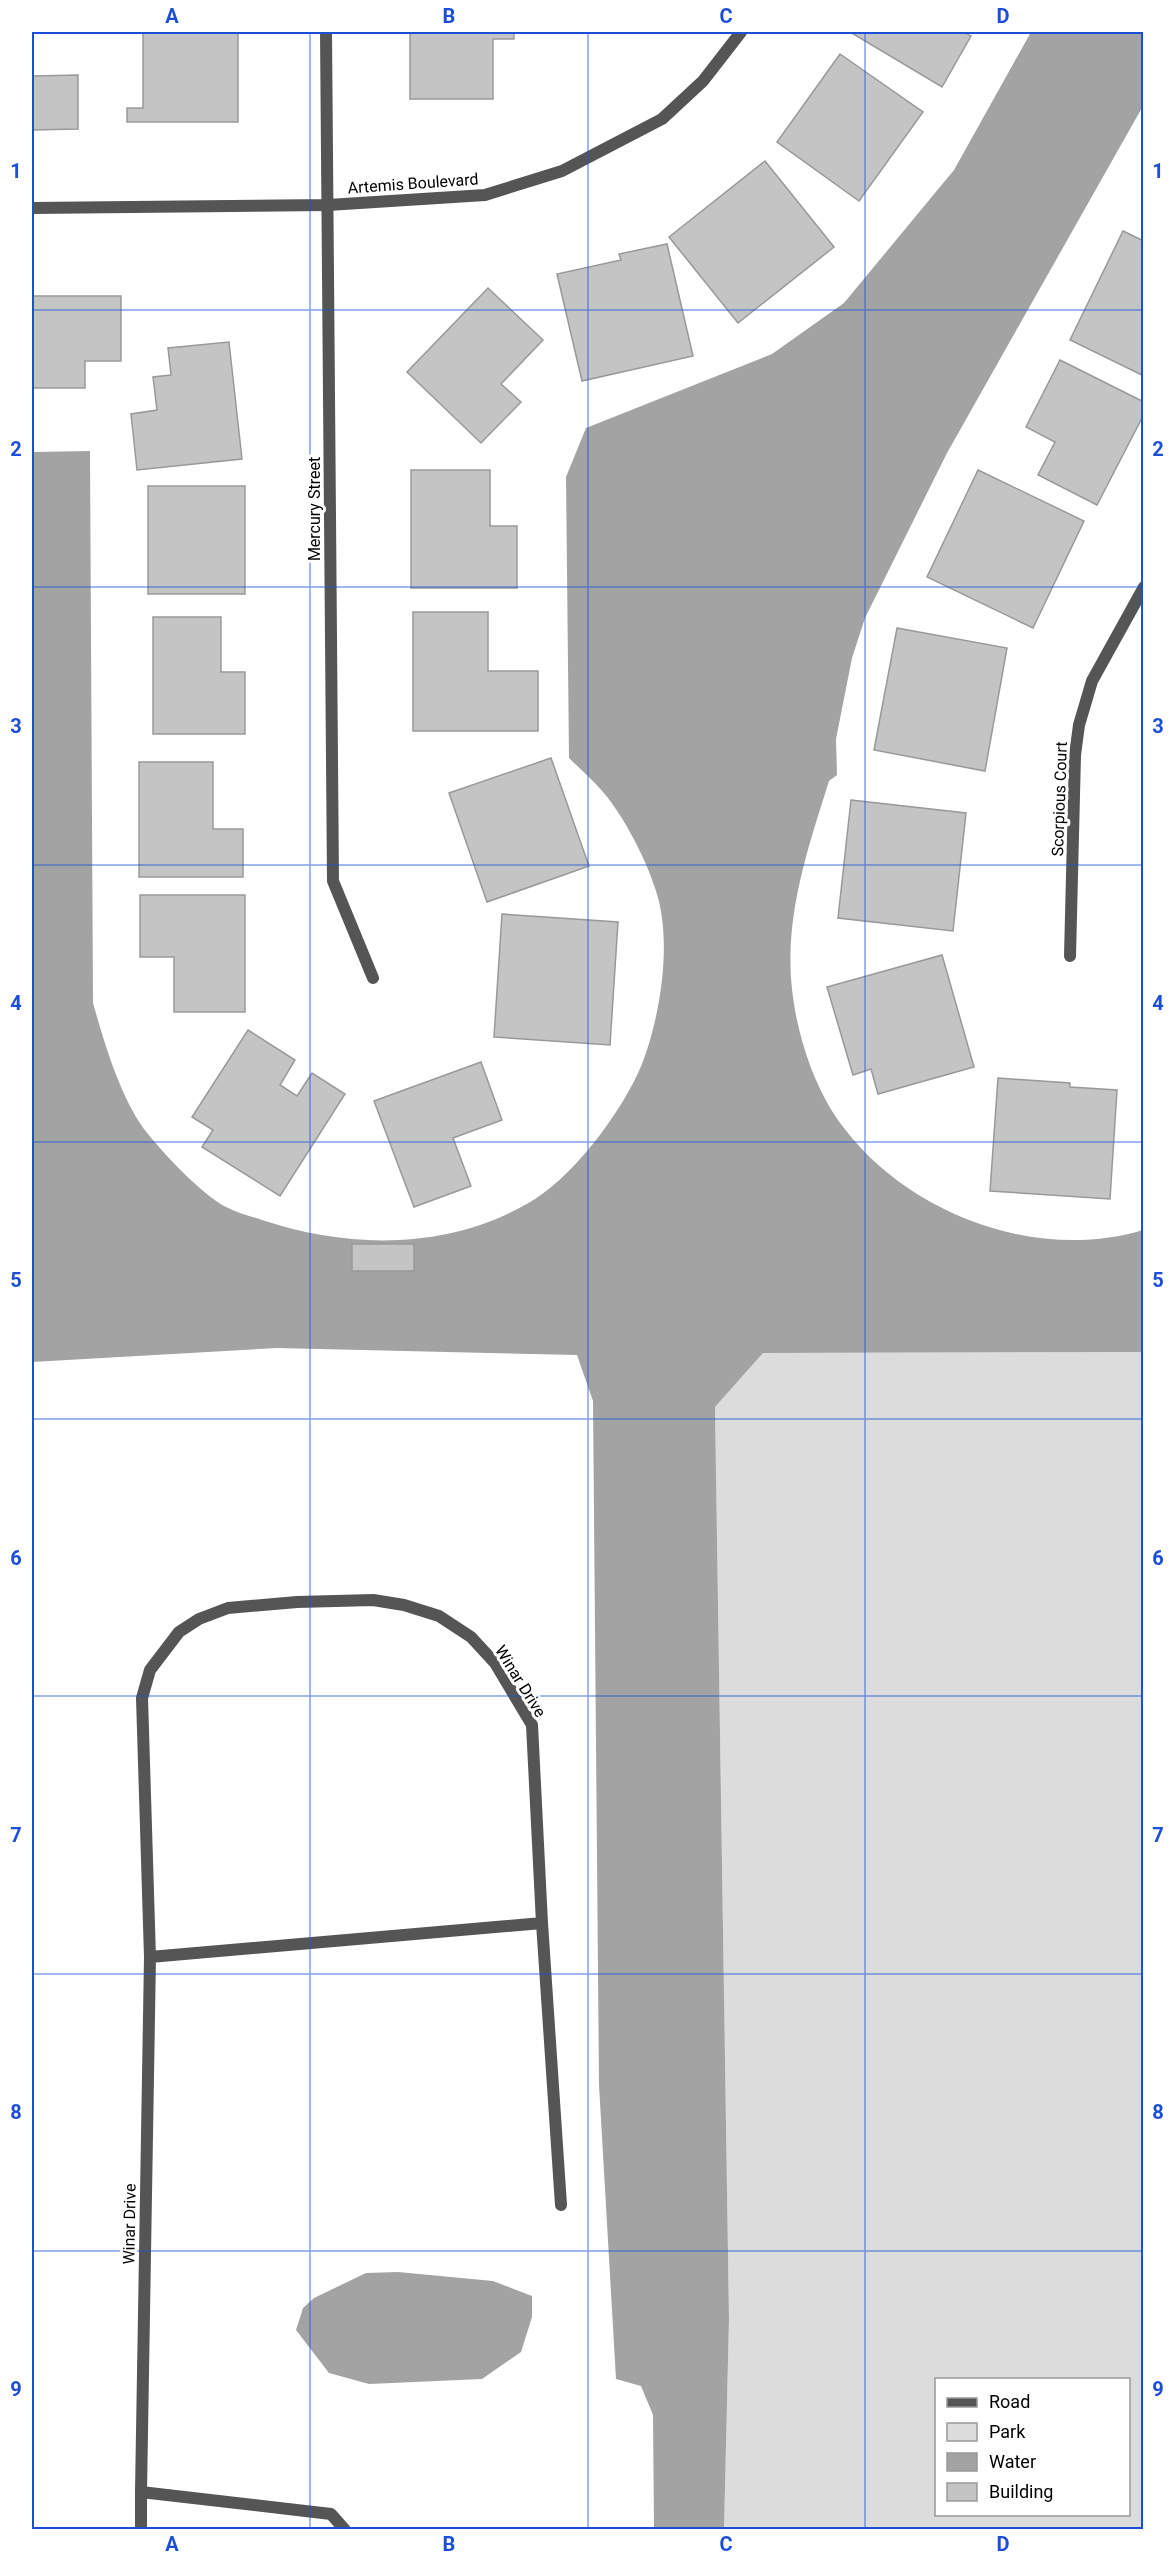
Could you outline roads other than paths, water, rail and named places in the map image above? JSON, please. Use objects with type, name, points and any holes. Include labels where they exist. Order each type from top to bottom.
[{"type":"street","name":"Mercury Street","points":[[326,32],[333,881],[373,978]]},
{"type":"street","name":"Artemis Boulevard","points":[[32,208],[328,205],[485,195],[562,171],[662,119],[703,81],[741,32]]},
{"type":"street","name":"Scorpious Court","points":[[1070,956],[1075,755],[1079,725],[1092,681],[1143,587]]},
{"type":"street","name":"Winar Drive","points":[[141,2529],[150,1957],[142,1698],[150,1670],[179,1632],[199,1619],[228,1608],[342,1600],[383,1602],[439,1616],[471,1637],[495,1663],[532,1725],[542,1923],[561,2205]]},
{"type":"street","points":[[150,1957],[542,1923]]},
{"type":"street","points":[[141,2493],[331,2514],[345,2529]]},
{"type":"water","points":[[1031,32],[1143,32],[1143,106],[947,453],[865,618],[852,658],[836,739],[837,775],[829,781],[800,883],[791,936],[792,989],[803,1044],[824,1097],[844,1128],[871,1159],[904,1185],[940,1207],[979,1224],[1020,1235],[1061,1240],[1103,1238],[1143,1230],[1143,1352],[763,1353],[715,1407],[729,2319],[724,2529],[654,2529],[653,2415],[641,2386],[616,2379],[599,2085],[593,1401],[577,1355],[277,1348],[32,1362],[32,452],[90,451],[93,1003],[114,1068],[135,1116],[171,1160],[216,1201],[239,1213],[296,1230],[331,1237],[401,1240],[436,1236],[470,1228],[503,1216],[535,1199],[567,1173],[611,1120],[642,1064],[655,1023],[662,976],[664,953],[660,908],[646,864],[611,802],[569,758],[566,477],[586,428],[772,354],[844,303],[954,170]]},
{"type":"water","points":[[398,2272],[493,2281],[532,2296],[532,2317],[521,2352],[482,2379],[369,2384],[329,2373],[296,2330],[303,2308],[314,2298],[366,2273]]}]
